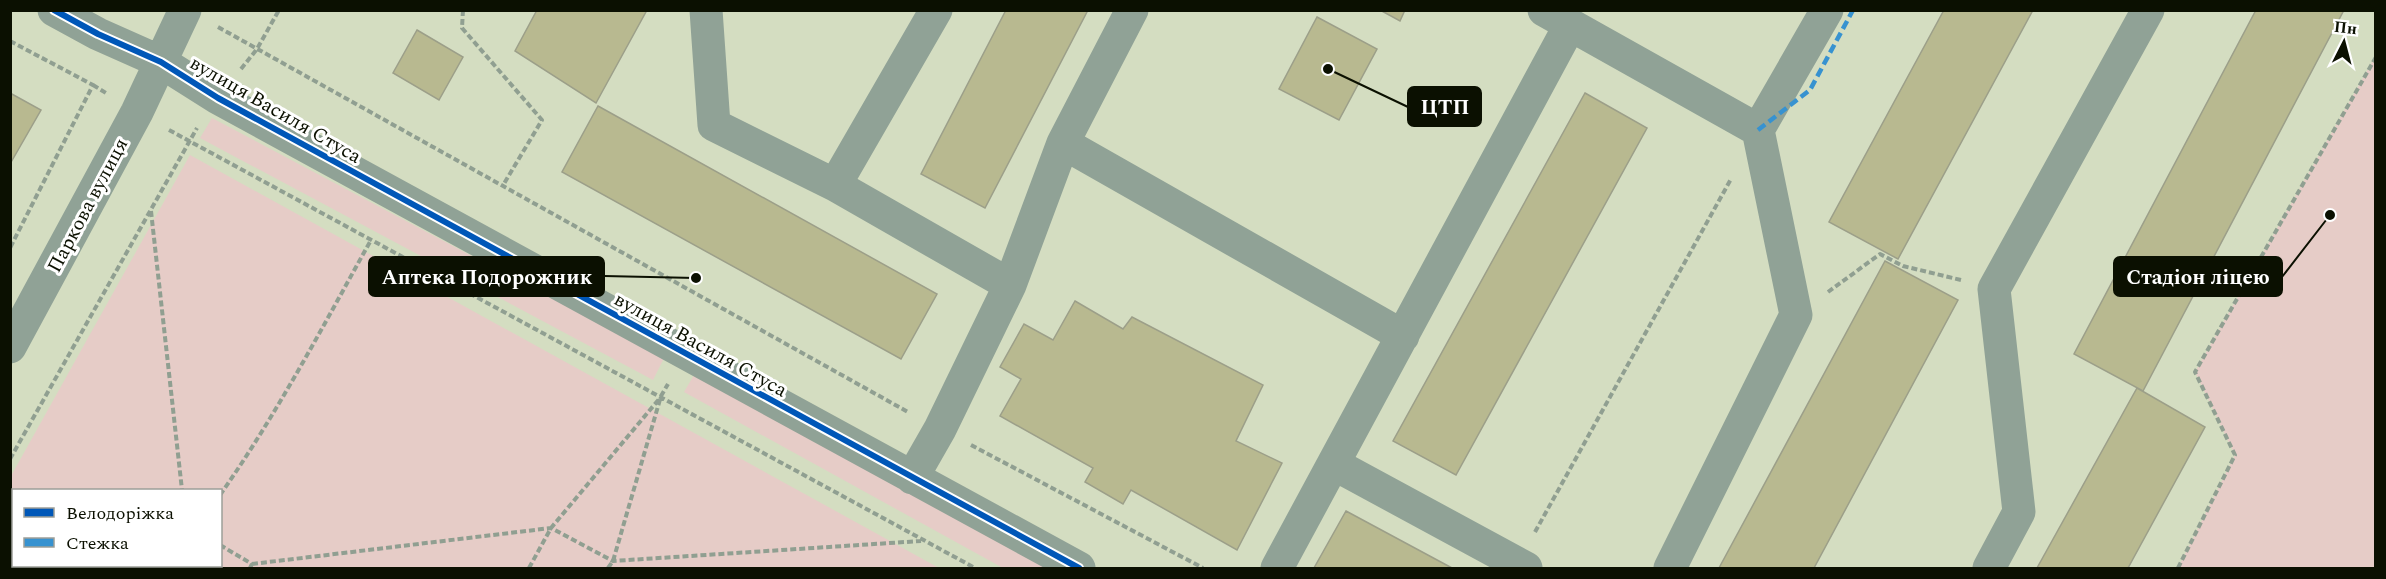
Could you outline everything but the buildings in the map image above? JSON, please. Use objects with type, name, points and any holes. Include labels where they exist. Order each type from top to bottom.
[{"type":"street","name":"вулиця Василя Стуса","points":[[54,10],[98,34],[161,62],[218,98],[1079,568]]},
{"type":"street","points":[[706,10],[714,126],[835,185],[1010,285]]},
{"type":"street","points":[[835,185],[936,10]]},
{"type":"street","points":[[912,478],[940,429],[1010,285],[1063,143],[1132,10]]},
{"type":"street","points":[[1670,568],[1796,315],[1758,130],[1827,10]]},
{"type":"street","points":[[1989,568],[2019,512],[1994,289],[2148,10]]},
{"type":"street","name":"Паркова вулиця","points":[[10,347],[137,112],[161,62],[196,16]]},
{"type":"street","points":[[1277,568],[1403,336],[1557,18],[1758,130]]},
{"type":"street","points":[[1063,143],[1403,336]]},
{"type":"street","points":[[1334,464],[1522,566]]},
{"type":"path","points":[[256,49],[279,10]]},
{"type":"path","points":[[463,10],[462,28],[543,120],[502,187]]},
{"type":"path","points":[[196,16],[940,429],[1203,568]]},
{"type":"path","points":[[10,41],[93,85],[189,141],[975,568]]},
{"type":"path","points":[[2178,568],[2235,455],[2195,372],[2376,57]]},
{"type":"path","points":[[10,248],[93,85]]},
{"type":"path","points":[[1522,566],[1758,130]]},
{"type":"path","points":[[10,459],[189,141]]},
{"type":"path","points":[[151,210],[182,489]]},
{"type":"path","points":[[222,492],[249,454],[288,390],[371,240]]},
{"type":"path","points":[[1796,315],[1880,254],[1903,266],[1994,289]]},
{"type":"path","points":[[608,568],[613,561],[662,396],[684,354]]},
{"type":"path","points":[[529,568],[551,528],[662,396]]},
{"type":"path","points":[[222,546],[251,566],[551,528],[613,561],[924,540]]},
{"type":"shaded area","points":[[2375,57],[2375,568],[2178,568],[2235,455],[2195,372]]},
{"type":"shaded area","points":[[212,118],[664,358],[653,380],[200,138]]},
{"type":"shaded area","points":[[190,155],[939,568],[11,568],[11,476]]},
{"type":"shaded area","points":[[694,375],[1046,568],[1003,568],[684,392]]},
{"type":"marked path","points":[[1758,130],[1810,90],[1853,10]]},
{"type":"cycle path","points":[[54,10],[98,34],[161,62],[218,98],[1079,568]]},
{"type":"place","name":"ЦТП","points":[[1328,69]]},
{"type":"place","name":"Стадіон ліцею","points":[[2330,215]]},
{"type":"place","name":"Аптека Подорожник","points":[[696,278]]}]
